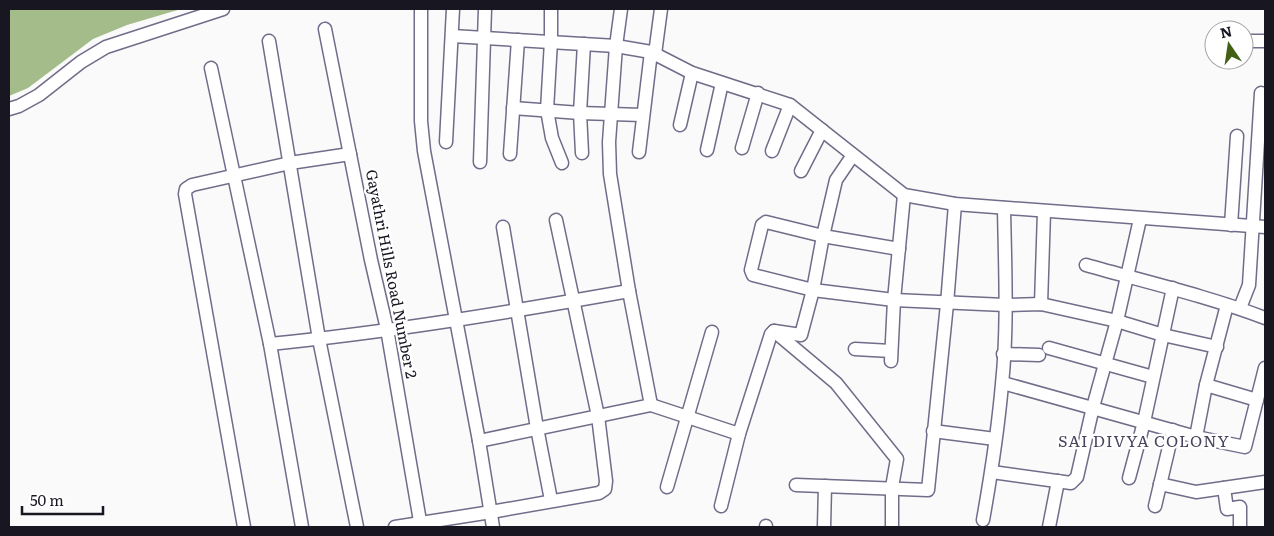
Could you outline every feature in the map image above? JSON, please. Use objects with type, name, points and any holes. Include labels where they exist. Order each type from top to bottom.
[{"type":"street","points":[[9,109],[19,106],[39,95],[81,62],[106,47],[223,9]]},
{"type":"street","points":[[422,9],[421,121],[424,152],[479,441],[493,527]]},
{"type":"street","points":[[446,142],[453,9]]},
{"type":"street","points":[[480,162],[485,9]]},
{"type":"street","points":[[551,9],[547,110],[552,138],[562,163]]},
{"type":"street","points":[[621,9],[616,46],[609,142],[610,174],[629,291],[651,405]]},
{"type":"street","points":[[639,152],[642,115],[661,9]]},
{"type":"street","name":"Gayathri Hills Road Number 2","points":[[325,29],[387,329],[421,525]]},
{"type":"street","points":[[452,36],[616,46],[653,53],[692,73],[790,105],[904,195],[955,204],[1260,227]]},
{"type":"street","points":[[510,154],[518,40]]},
{"type":"street","points":[[269,41],[319,339],[357,527]]},
{"type":"street","points":[[582,153],[580,113],[584,44]]},
{"type":"street","points":[[211,68],[270,344],[302,527]]},
{"type":"street","points":[[680,125],[692,73]]},
{"type":"street","points":[[708,150],[722,82]]},
{"type":"street","points":[[742,148],[758,93]]},
{"type":"street","points":[[1196,437],[1206,385],[1217,347],[1233,306],[1249,285],[1260,227],[1261,93]]},
{"type":"street","points":[[772,151],[790,105]]},
{"type":"street","points":[[513,108],[642,115]]},
{"type":"street","points":[[801,171],[822,130]]},
{"type":"street","points":[[1231,225],[1237,136]]},
{"type":"street","points":[[244,527],[185,194],[186,189],[192,185],[290,163],[350,154]]},
{"type":"street","points":[[721,506],[739,434],[771,334],[779,330],[801,335],[813,290],[836,180],[854,155]]},
{"type":"street","points":[[855,349],[891,356],[894,300],[904,195]]},
{"type":"street","points":[[796,485],[892,487],[928,490],[955,204]]},
{"type":"street","points":[[983,520],[992,472],[1004,354],[1004,208]]},
{"type":"street","points":[[1041,304],[1044,212]]},
{"type":"street","points":[[992,472],[1071,483],[1077,477],[1093,407],[1128,277],[1140,218]]},
{"type":"street","points":[[395,527],[421,525],[600,492],[605,489],[606,481],[598,416],[556,220]]},
{"type":"street","points":[[899,249],[823,236],[766,222],[764,223],[751,270],[754,274],[813,290],[894,300],[947,304],[1041,304],[1117,321],[1163,335],[1217,347]]},
{"type":"street","points":[[503,227],[551,500]]},
{"type":"street","points":[[1086,265],[1173,288],[1265,318]]},
{"type":"street","points":[[1129,478],[1144,422],[1173,288]]},
{"type":"street","points":[[270,344],[456,320],[629,291]]},
{"type":"street","points":[[774,331],[836,382],[897,459],[892,487],[892,527]]},
{"type":"street","points":[[667,487],[712,332]]},
{"type":"street","points":[[1004,354],[1044,351],[1153,378]]},
{"type":"street","points":[[1002,382],[1196,437],[1245,447],[1259,415],[1257,400],[1265,368]]},
{"type":"street","points":[[1206,385],[1257,400]]},
{"type":"street","points":[[479,441],[651,405],[739,434]]},
{"type":"street","points":[[1155,506],[1173,430]]},
{"type":"street","points":[[934,431],[995,439]]},
{"type":"street","points":[[1050,527],[1058,481]]},
{"type":"street","points":[[1160,484],[1196,492],[1265,482]]},
{"type":"street","points":[[824,527],[825,486]]},
{"type":"street","points":[[1224,488],[1227,509],[1240,507],[1240,527]]},
{"type":"shaded area","points":[[9,9],[181,9],[127,25],[93,39],[28,88],[9,96]]},
{"type":"district","name":"SAI DIVYA COLONY","points":[[1144,441]]}]
